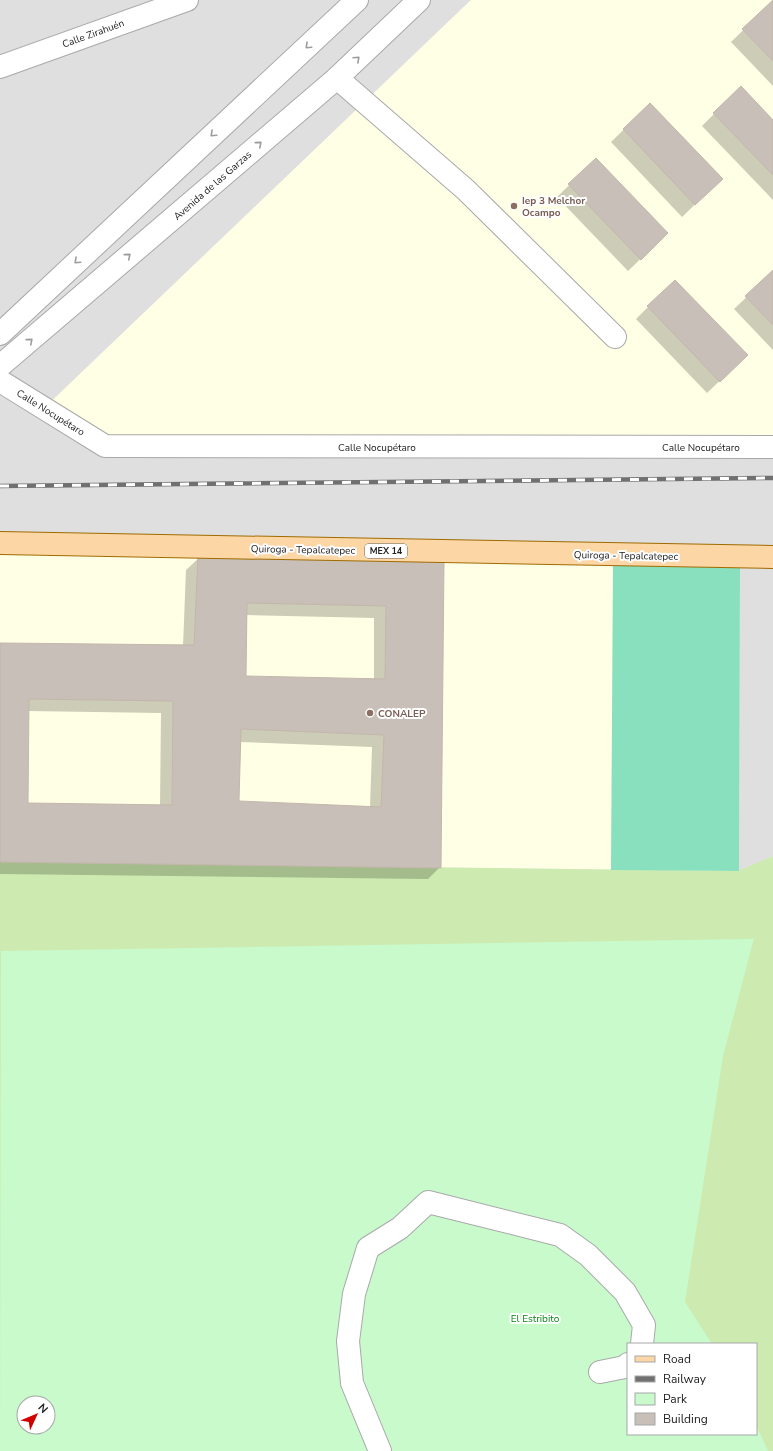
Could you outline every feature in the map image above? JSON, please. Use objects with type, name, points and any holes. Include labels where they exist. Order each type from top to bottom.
[{"type":"main road","name":"Quiroga - Tepalcatepec","points":[[0,543],[773,557]]},
{"type":"street","name":"Calle Zirahuén","points":[[0,66],[186,0]]},
{"type":"street","points":[[0,334],[357,0]]},
{"type":"street","name":"Avenida de las Garzas","points":[[0,366],[337,78],[419,0]]},
{"type":"street","points":[[337,78],[466,190],[615,337]]},
{"type":"street","name":"Calle Nocupétaro","points":[[0,381],[105,446],[773,447]]},
{"type":"street","points":[[380,1451],[352,1383],[348,1341],[354,1294],[368,1248],[400,1228],[428,1202],[560,1235],[588,1255],[625,1292],[644,1325],[642,1343]]},
{"type":"street","points":[[600,1372],[627,1365]]},
{"type":"shaded area","points":[[0,0],[471,0],[41,412],[773,442],[773,856],[739,871],[740,563],[0,554]]},
{"type":"shaded area","name":"Iep 3 Melchor Ocampo","points":[[471,0],[773,0],[773,442],[121,457],[40,412]]},
{"type":"shaded area","name":"CONALEP","points":[[0,554],[613,562],[739,871],[0,862]]},
{"type":"green space","points":[[613,562],[740,563],[739,871],[611,870]]},
{"type":"green space","points":[[773,856],[773,1451],[540,1451],[627,1434],[757,1435],[757,1343],[657,1343],[398,1266],[56,1425],[56,1395],[16,1395],[16,1435],[34,1435],[0,1451],[0,862],[738,871]]},
{"type":"green space","name":"El Estribito","points":[[754,938],[723,1056],[685,1302],[711,1343],[627,1343],[627,1435],[757,1435],[757,1427],[768,1451],[0,1451],[1,951]]},
{"type":"building","points":[[773,0],[773,61],[742,29]]},
{"type":"building","points":[[741,86],[773,120],[773,175],[713,113]]},
{"type":"building","points":[[650,103],[723,179],[695,205],[623,129]]},
{"type":"building","points":[[596,158],[668,233],[641,260],[568,184]]},
{"type":"building","points":[[773,270],[773,325],[745,296]]},
{"type":"building","points":[[675,280],[748,355],[720,382],[647,306]]},
{"type":"building","points":[[198,557],[444,560],[441,868],[0,862],[0,643],[194,645]],"holes":[[[247,603],[386,606],[385,679],[246,676]],[[29,699],[173,701],[172,805],[28,803]],[[241,729],[384,735],[381,807],[239,801]]]},
{"type":"railway","points":[[0,486],[773,478]]},
{"type":"place","name":"Iep 3 Melchor Ocampo","points":[[514,206]]},
{"type":"place","name":"CONALEP","points":[[370,713]]}]
